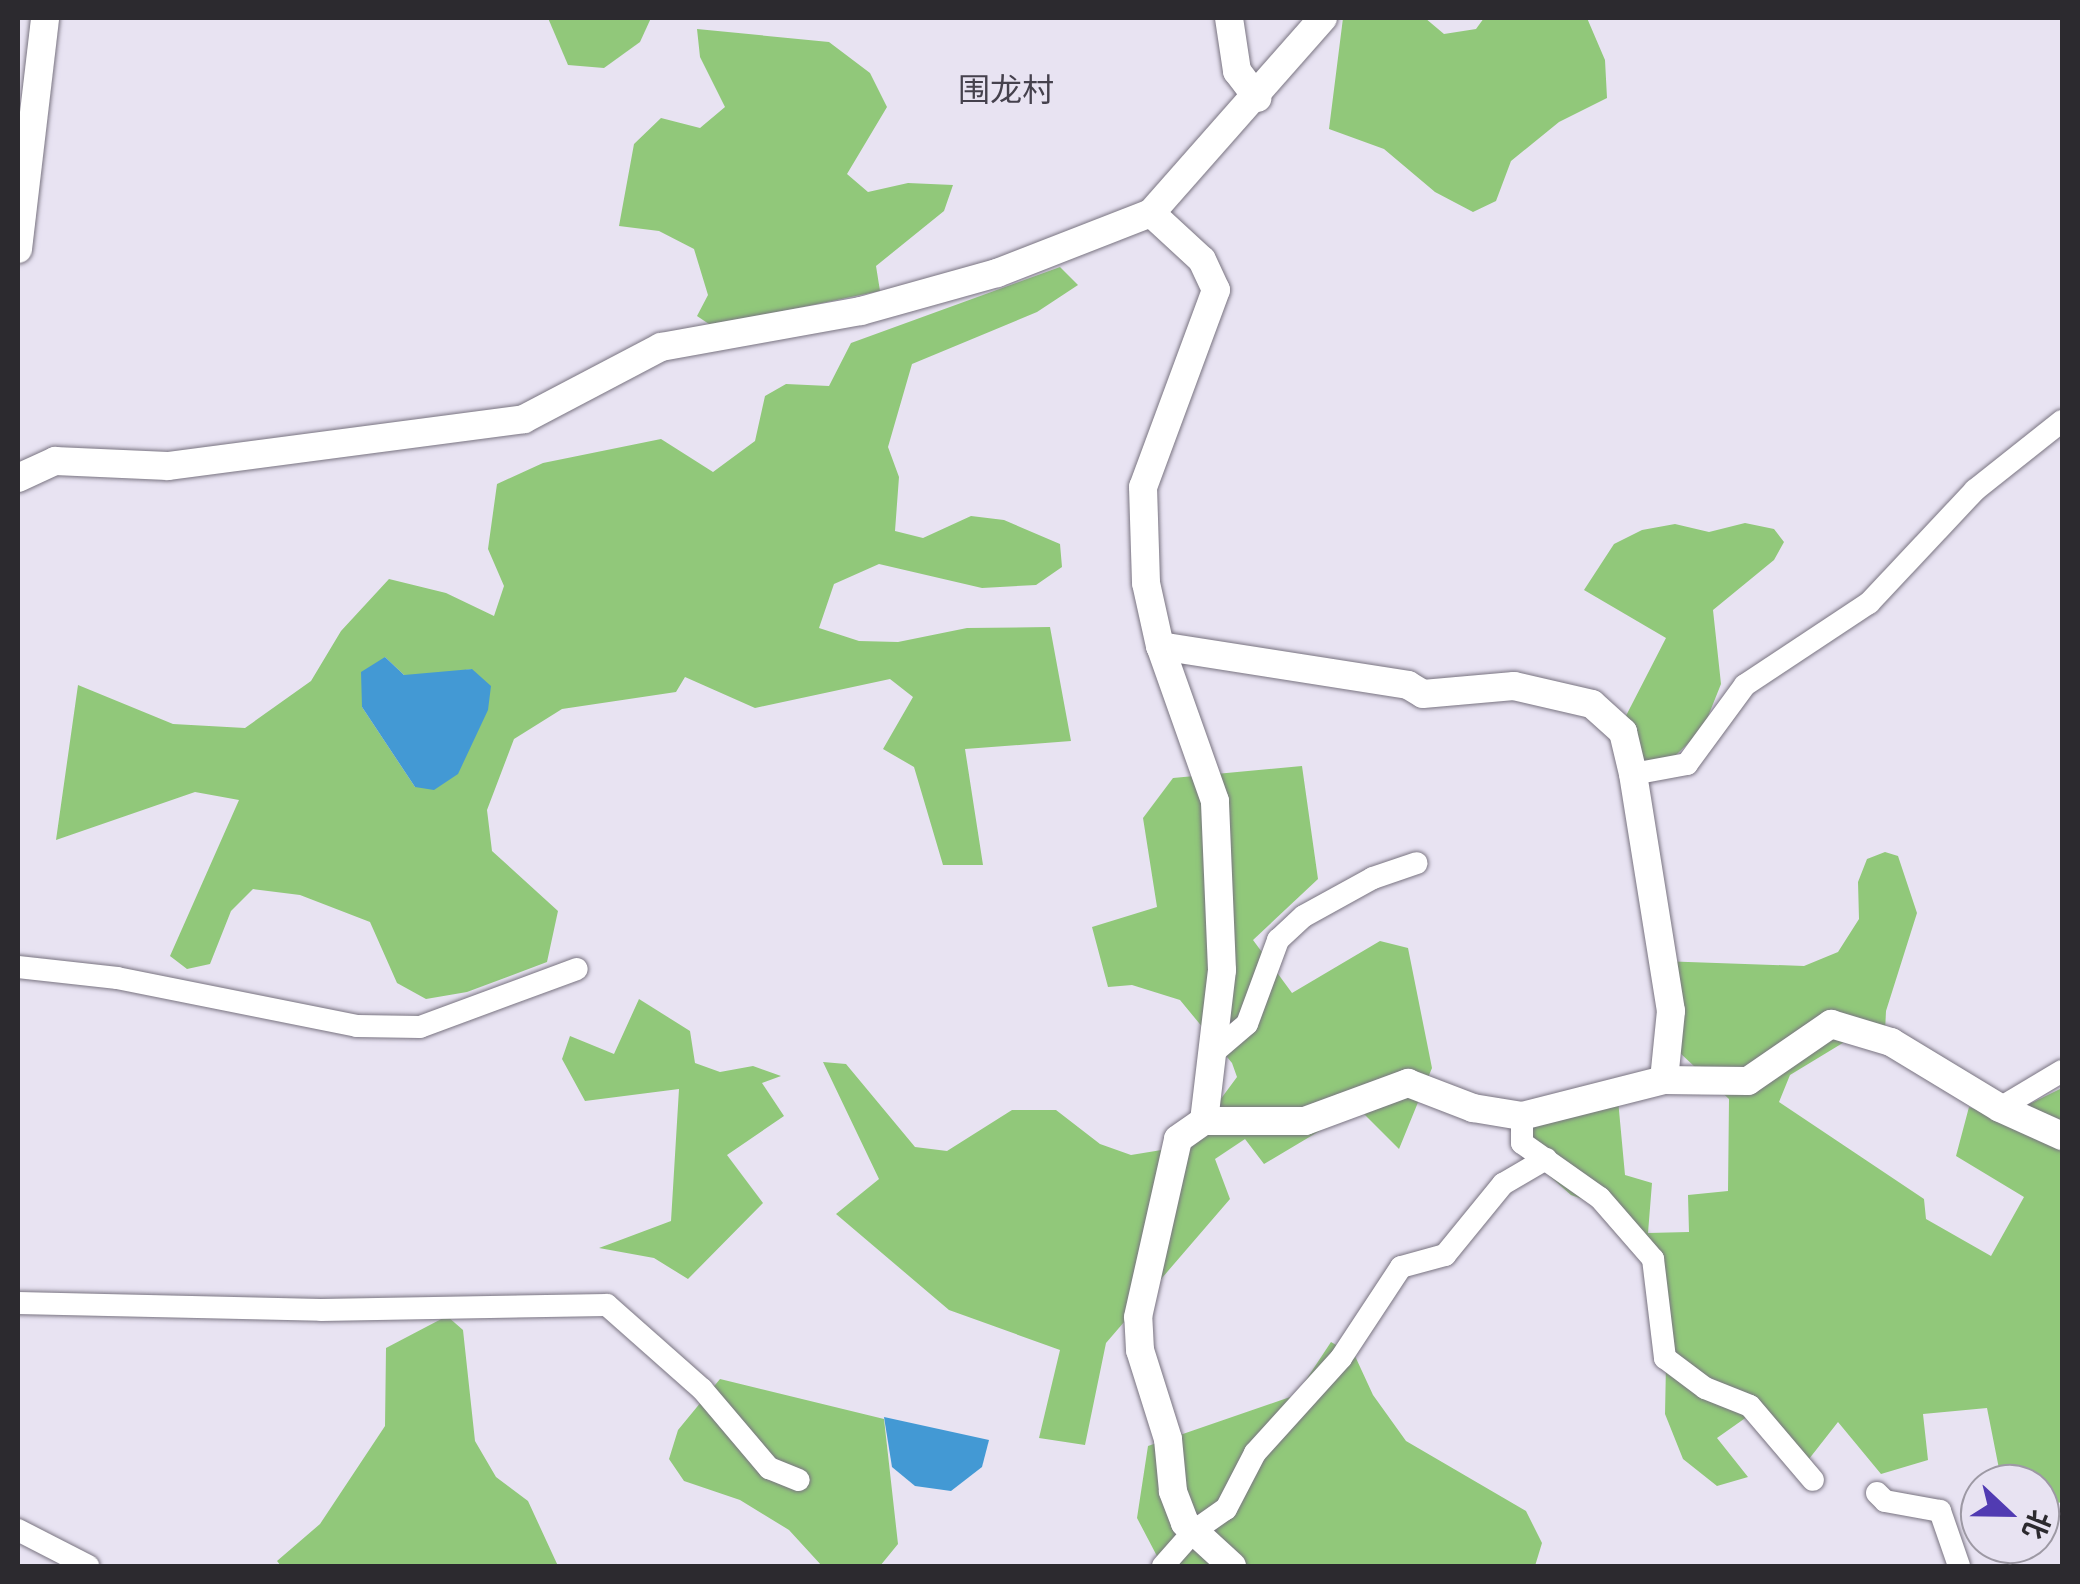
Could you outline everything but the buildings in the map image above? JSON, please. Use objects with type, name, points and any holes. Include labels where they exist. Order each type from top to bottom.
[{"type":"street","points":[[18,249],[45,18]]},
{"type":"street","points":[[1230,18],[1237,71],[1256,98]]},
{"type":"street","points":[[18,478],[56,461],[168,466],[524,419],[661,347],[862,311],[997,274],[1151,213],[1324,18]]},
{"type":"street","points":[[1151,213],[1202,260],[1216,290],[1143,487],[1146,583],[1160,646],[1215,800],[1222,970],[1204,1121]]},
{"type":"street","points":[[1633,774],[1687,764],[1745,684],[1869,603],[1975,490],[2062,421]]},
{"type":"street","points":[[1160,646],[1408,684],[1424,694],[1514,686],[1592,704],[1623,732],[1633,774],[1671,1011],[1664,1080]]},
{"type":"street","points":[[1214,1052],[1246,1024],[1278,940],[1304,916],[1373,878],[1417,863]]},
{"type":"street","points":[[18,967],[116,978],[357,1026],[420,1027],[577,969]]},
{"type":"street","points":[[1232,1566],[1190,1526],[1140,1350],[1138,1317],[1178,1139],[1204,1121],[1305,1120],[1408,1083],[1473,1108],[1522,1116],[1664,1080],[1748,1082],[1831,1024],[1891,1042],[2000,1108],[2062,1136]]},
{"type":"street","points":[[2000,1108],[2062,1071]]},
{"type":"street","points":[[1522,1116],[1522,1143],[1600,1198],[1653,1260],[1665,1358],[1705,1388],[1750,1406],[1813,1480]]},
{"type":"street","points":[[1162,1566],[1190,1526],[1226,1509],[1254,1453],[1340,1358],[1401,1267],[1446,1255],[1503,1184],[1546,1158]]},
{"type":"street","points":[[18,1304],[321,1310],[607,1305],[702,1389],[769,1468],[800,1480]]},
{"type":"street","points":[[1877,1493],[1885,1501],[1940,1511],[1959,1566]]},
{"type":"street","points":[[18,1530],[88,1566]]},
{"type":"green space","points":[[548,18],[651,18],[640,42],[604,68],[568,65]]},
{"type":"green space","points":[[1343,18],[1425,18],[1444,34],[1476,29],[1484,18],[1587,18],[1605,60],[1607,98],[1559,122],[1511,161],[1496,201],[1473,212],[1435,192],[1384,149],[1329,129]]},
{"type":"green space","points":[[697,29],[829,42],[870,73],[887,107],[847,174],[868,192],[908,183],[953,185],[944,211],[876,266],[880,291],[712,326],[697,316],[708,295],[694,249],[659,231],[619,226],[634,144],[661,118],[700,128],[725,107],[700,57]]},
{"type":"green space","points":[[1060,267],[1078,285],[1037,312],[912,364],[888,447],[899,477],[895,531],[923,538],[971,516],[1004,520],[1060,544],[1062,567],[1036,585],[982,588],[879,564],[834,584],[819,628],[859,641],[898,642],[967,628],[1050,627],[1071,741],[965,749],[983,865],[943,865],[914,767],[883,749],[913,697],[890,679],[755,708],[685,677],[676,692],[562,709],[514,739],[487,810],[492,851],[558,911],[547,962],[467,992],[426,999],[397,983],[370,922],[300,895],[253,889],[231,911],[210,964],[187,969],[170,956],[239,800],[195,792],[56,840],[78,685],[173,724],[245,728],[311,681],[341,631],[389,579],[446,593],[494,616],[504,586],[488,549],[497,484],[543,463],[661,439],[713,472],[755,441],[765,396],[786,384],[829,386],[851,343]],"holes":[[[385,657],[404,675],[419,677],[472,669],[415,787],[362,707]]]},
{"type":"green space","points":[[1745,523],[1774,529],[1784,542],[1774,560],[1713,610],[1721,684],[1703,729],[1676,755],[1620,773],[1613,741],[1666,638],[1584,590],[1614,544],[1642,530],[1675,524],[1709,532]]},
{"type":"green space","points":[[1302,766],[1318,879],[1253,940],[1292,993],[1380,941],[1408,948],[1432,1068],[1399,1149],[1358,1108],[1264,1164],[1245,1139],[1215,1159],[1230,1199],[1106,1343],[1085,1445],[1039,1438],[1060,1350],[949,1310],[836,1214],[879,1179],[823,1062],[846,1064],[915,1147],[947,1151],[1012,1110],[1056,1110],[1100,1144],[1131,1155],[1186,1146],[1237,1077],[1232,1063],[1180,1000],[1132,985],[1108,987],[1092,927],[1157,907],[1143,818],[1173,778]]},
{"type":"green space","points":[[1885,852],[1898,856],[1917,913],[1886,1011],[1884,1053],[1846,1041],[1790,1075],[1779,1102],[1924,1199],[1926,1219],[1991,1256],[2024,1197],[1956,1156],[1969,1107],[2001,1118],[2062,1088],[2062,1502],[2060,1464],[1998,1464],[1987,1408],[1923,1414],[1928,1460],[1881,1474],[1838,1422],[1798,1473],[1751,1414],[1717,1438],[1748,1477],[1717,1486],[1683,1459],[1665,1414],[1667,1314],[1622,1213],[1571,1195],[1512,1143],[1516,1108],[1616,1078],[1625,1175],[1652,1183],[1648,1233],[1689,1232],[1688,1195],[1728,1191],[1729,1099],[1679,1052],[1660,961],[1804,966],[1838,952],[1859,919],[1858,882],[1867,859]]},
{"type":"green space","points":[[639,999],[690,1031],[695,1063],[720,1072],[753,1066],[781,1076],[762,1083],[784,1116],[727,1155],[763,1203],[688,1279],[654,1258],[599,1248],[671,1221],[679,1089],[585,1101],[562,1059],[570,1036],[614,1054]]},
{"type":"green space","points":[[447,1316],[463,1330],[475,1441],[496,1477],[528,1501],[558,1566],[281,1566],[277,1561],[320,1524],[385,1426],[386,1348]]},
{"type":"green space","points":[[1331,1342],[1355,1356],[1373,1395],[1406,1441],[1526,1511],[1542,1543],[1535,1566],[1151,1566],[1158,1558],[1137,1518],[1148,1446],[1296,1395]]},
{"type":"green space","points":[[720,1379],[884,1419],[898,1544],[880,1566],[822,1566],[789,1530],[740,1500],[684,1481],[669,1459],[678,1430]]},
{"type":"water","points":[[385,657],[404,675],[472,669],[491,686],[488,710],[458,774],[434,790],[415,787],[362,707],[361,672]]},
{"type":"water","points":[[884,1417],[989,1440],[982,1467],[951,1491],[915,1486],[892,1467]]},
{"type":"district","name":"围龙村","points":[[1006,91]]}]
